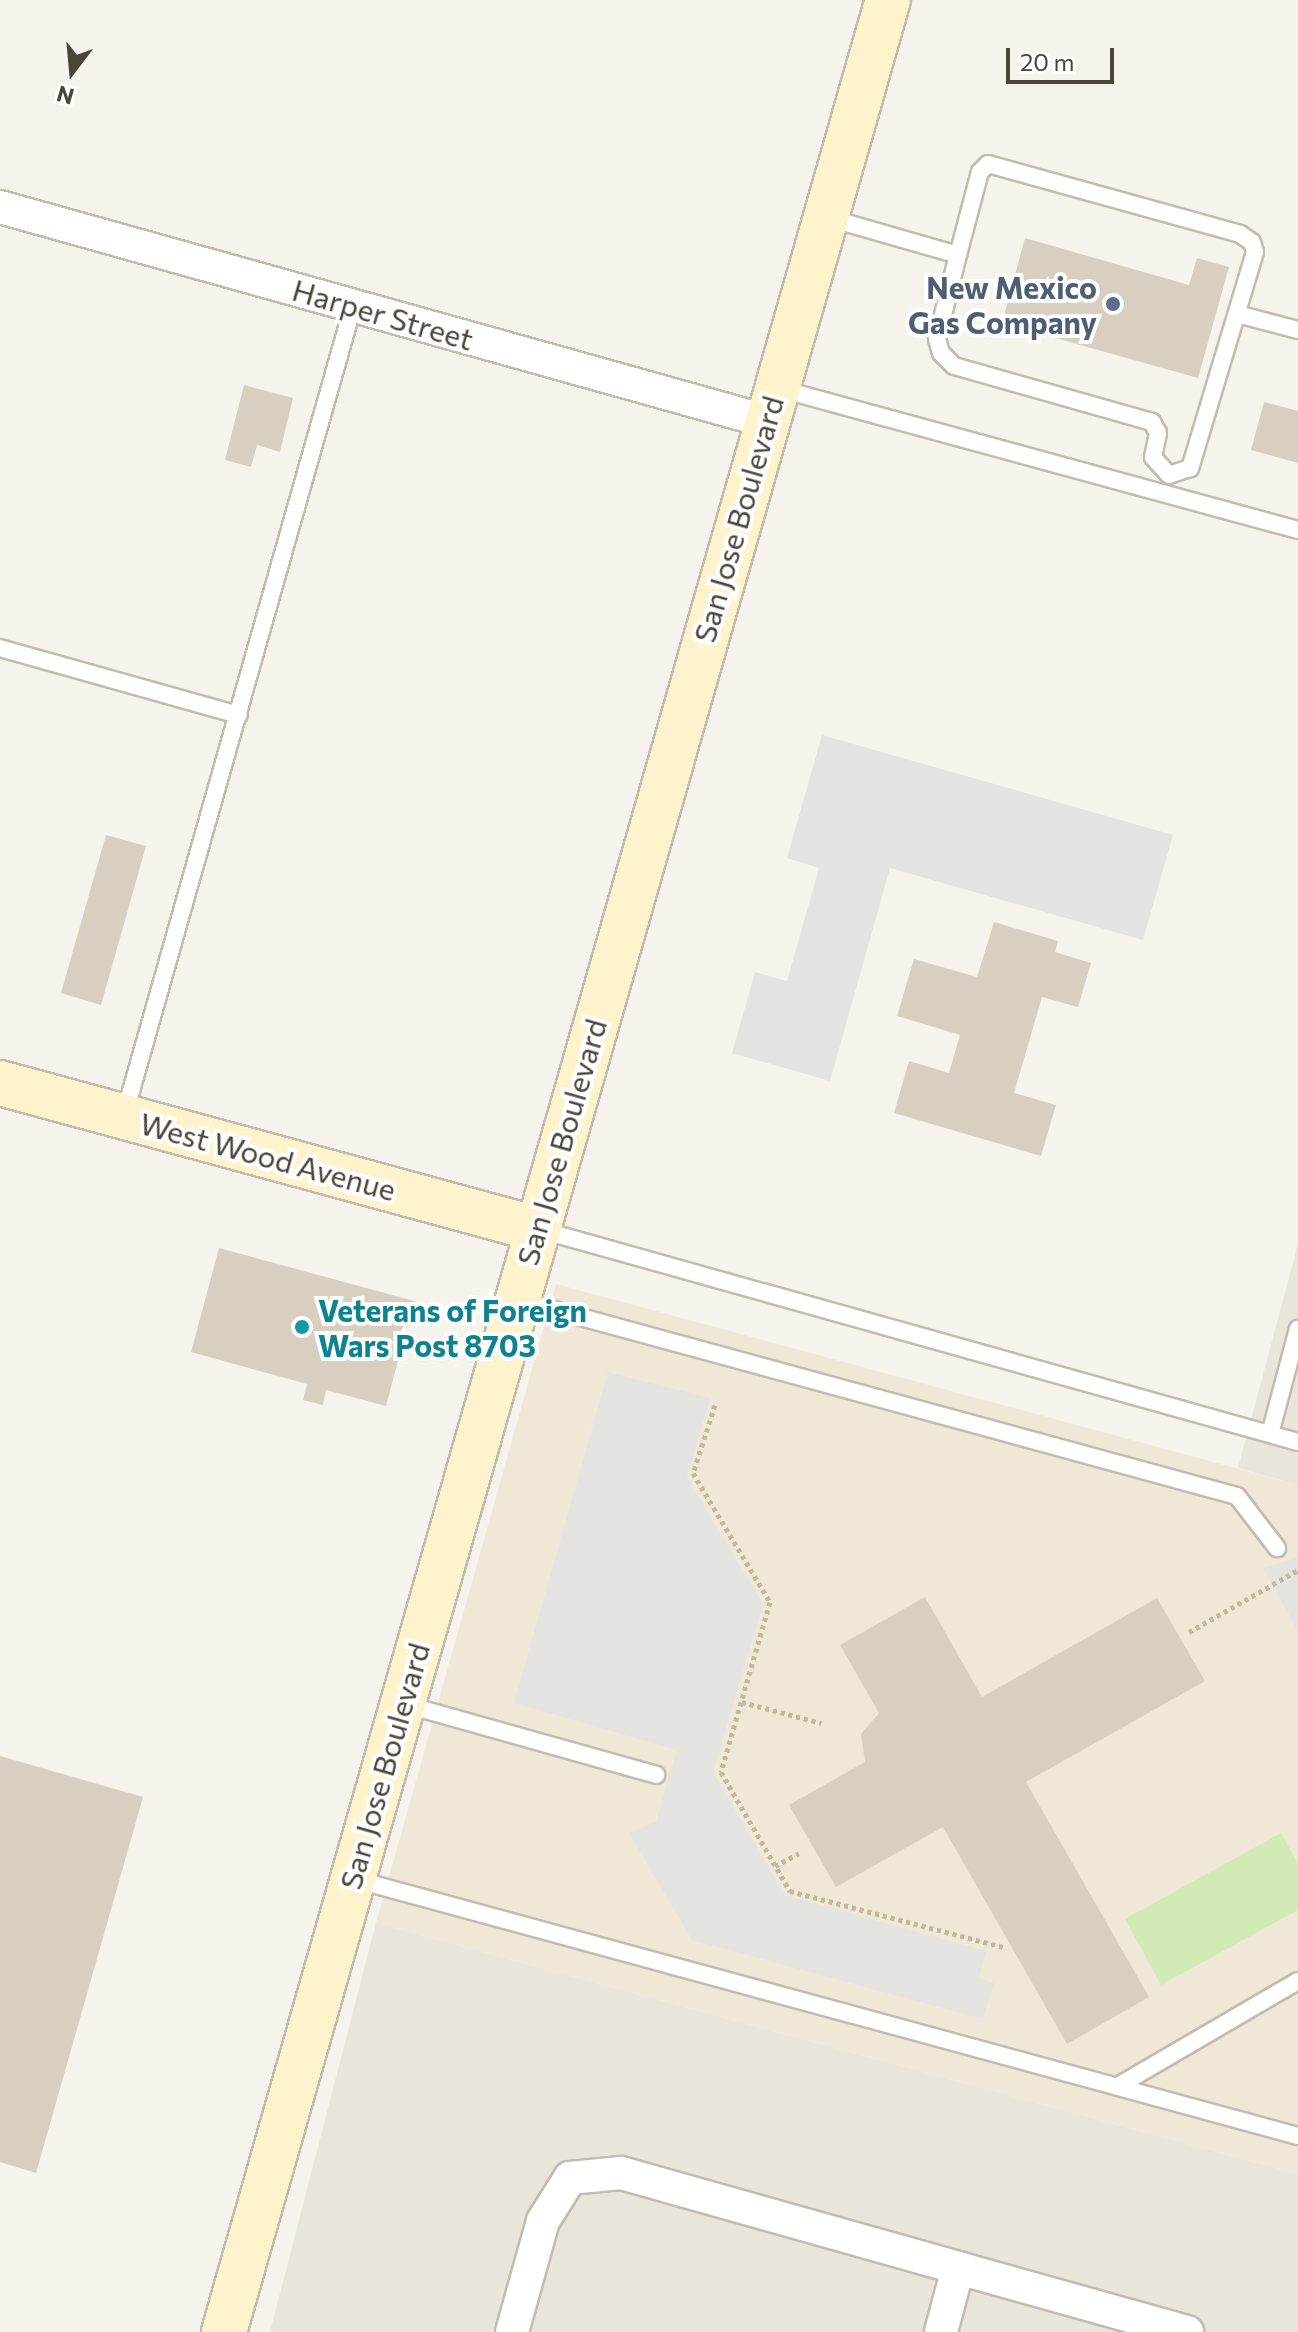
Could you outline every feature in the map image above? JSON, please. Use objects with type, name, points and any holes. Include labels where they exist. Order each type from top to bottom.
[{"type":"street","name":"San Jose Boulevard","points":[[224,2332],[888,0]]},
{"type":"street","name":"Harper Street","points":[[0,207],[353,306],[771,404]]},
{"type":"street","name":"West Wood Avenue","points":[[0,1083],[537,1229]]},
{"type":"street","points":[[512,2332],[543,2221],[570,2178],[621,2173],[1187,2332]]},
{"type":"street","points":[[941,2332],[958,2268]]},
{"type":"lane","points":[[988,164],[1002,165],[1240,234],[1255,252],[1190,468],[1169,475],[1153,457],[1158,433],[1152,422],[954,366],[941,353],[937,339],[980,172],[988,164]]},
{"type":"lane","points":[[825,217],[958,255]]},
{"type":"lane","points":[[124,1116],[353,306]]},
{"type":"lane","points":[[1237,314],[1298,330]]},
{"type":"lane","points":[[771,404],[1164,494],[1298,530]]},
{"type":"lane","points":[[1164,494],[1169,475]]},
{"type":"lane","points":[[0,648],[239,715]]},
{"type":"lane","points":[[537,1229],[1298,1442]]},
{"type":"lane","points":[[516,1300],[1237,1496],[1277,1548]]},
{"type":"lane","points":[[1270,1434],[1298,1329]]},
{"type":"lane","points":[[402,1704],[656,1775]]},
{"type":"lane","points":[[353,1878],[1298,2136]]},
{"type":"lane","points":[[1118,2086],[1298,1981]]},
{"type":"path","points":[[715,1405],[693,1473],[770,1602],[721,1772],[790,1891],[1007,1948]]},
{"type":"path","points":[[1189,1632],[1298,1570]]},
{"type":"path","points":[[742,1702],[821,1723]]},
{"type":"path","points":[[775,1866],[799,1853]]},
{"type":"shaded area","points":[[822,735],[1173,835],[1143,940],[890,868],[830,1081],[732,1053],[755,972],[787,981],[819,868],[787,858]]},
{"type":"shaded area","points":[[1298,1244],[1298,1485],[1238,1468]]},
{"type":"shaded area","points":[[556,1284],[1298,1485],[1298,2174],[376,1923]]},
{"type":"shaded area","points":[[608,1372],[710,1398],[687,1477],[763,1604],[713,1772],[785,1895],[986,1951],[979,1978],[994,1983],[983,2019],[692,1940],[629,1833],[656,1822],[677,1750],[514,1703]]},
{"type":"shaded area","points":[[1298,1558],[1298,1631],[1263,1568]]},
{"type":"shaded area","points":[[376,1923],[1298,2174],[1298,2332],[270,2332]]},
{"type":"green space","points":[[1281,1833],[1298,1864],[1298,1910],[1161,1985],[1125,1919]]},
{"type":"building","name":"New Mexico Gas Company","points":[[1025,238],[1189,285],[1197,258],[1229,267],[1198,378],[1002,323]]},
{"type":"building","points":[[244,385],[293,398],[280,452],[257,445],[251,467],[225,460]]},
{"type":"building","points":[[1264,402],[1298,411],[1298,463],[1251,450]]},
{"type":"building","points":[[106,835],[146,846],[101,1005],[61,993]]},
{"type":"building","points":[[994,922],[1058,941],[1055,952],[1091,963],[1078,1007],[1042,997],[1014,1093],[1056,1105],[1041,1156],[894,1113],[909,1061],[949,1073],[960,1035],[897,1016],[914,959],[977,977]]},
{"type":"building","name":"Veterans of Foreign Wars Post 8703","points":[[219,1248],[414,1301],[386,1406],[326,1390],[323,1405],[303,1400],[307,1384],[191,1352]]},
{"type":"building","points":[[925,1597],[982,1697],[1157,1598],[1205,1681],[1026,1782],[1149,1997],[1067,2044],[943,1827],[836,1887],[789,1805],[865,1762],[861,1734],[879,1713],[840,1645]]},
{"type":"building","points":[[0,1756],[143,1797],[36,2173],[0,2162]]},
{"type":"place","name":"New Mexico Gas Company","points":[[1113,304]]},
{"type":"place","name":"Veterans of Foreign Wars Post 8703","points":[[302,1327]]}]
